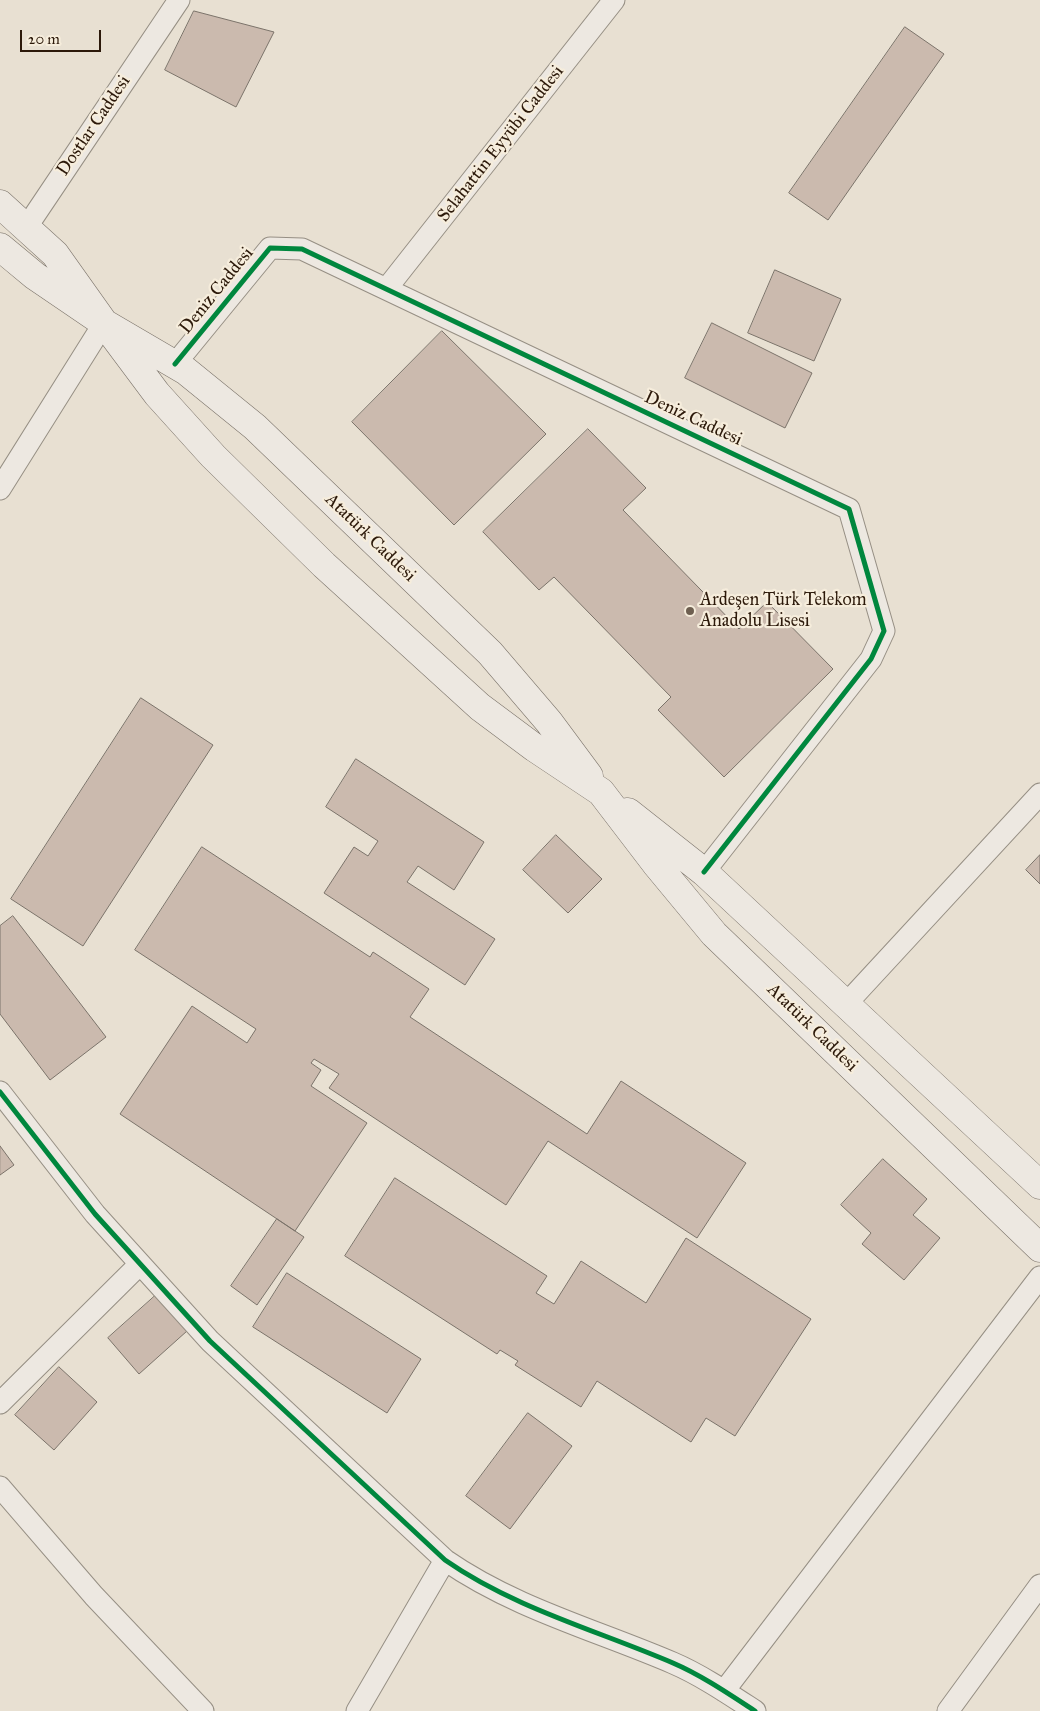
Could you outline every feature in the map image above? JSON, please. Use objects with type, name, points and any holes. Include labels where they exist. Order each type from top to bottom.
[{"type":"main road","name":"Atatürk Caddesi","points":[[0,204],[55,254],[104,323],[169,408],[213,456],[324,565],[480,707],[535,748],[601,792],[704,872],[1040,1185]]},
{"type":"main road","name":"Atatürk Caddesi","points":[[0,247],[35,276],[104,323],[175,364],[255,427],[490,653],[549,722],[656,864],[714,934],[1040,1248]]},
{"type":"street","name":"Dostlar Caddesi","points":[[26,228],[179,0]]},
{"type":"street","name":"Selahattin Eyyübi Caddesi","points":[[387,288],[614,0]]},
{"type":"street","name":"Deniz Caddesi","points":[[175,364],[270,248],[302,249],[849,508],[884,631],[870,659],[704,872]]},
{"type":"street","points":[[0,489],[104,323]]},
{"type":"street","points":[[846,1004],[1040,794]]},
{"type":"street","points":[[0,1092],[51,1160],[139,1265],[210,1341],[445,1560],[473,1580],[594,1633],[674,1664],[724,1691],[755,1711]]},
{"type":"street","points":[[0,1403],[139,1265]]},
{"type":"street","points":[[724,1691],[1040,1277]]},
{"type":"street","points":[[0,1487],[94,1596],[202,1711]]},
{"type":"street","points":[[357,1711],[445,1560]]},
{"type":"street","points":[[948,1711],[1040,1585]]},
{"type":"building","points":[[194,11],[274,32],[236,107],[165,70]]},
{"type":"building","points":[[905,27],[944,54],[828,220],[789,193]]},
{"type":"building","points":[[775,270],[841,299],[814,361],[748,333]]},
{"type":"building","points":[[712,323],[812,373],[785,428],[685,378]]},
{"type":"building","points":[[442,331],[546,434],[454,525],[352,422]]},
{"type":"building","points":[[588,429],[646,488],[623,510],[739,629],[767,602],[833,669],[724,777],[658,710],[671,697],[554,577],[539,590],[483,532]]},
{"type":"building","points":[[141,698],[213,745],[83,946],[11,899]]},
{"type":"building","points":[[356,759],[484,842],[454,890],[418,866],[407,882],[495,939],[465,985],[324,893],[354,847],[368,856],[378,841],[326,807]]},
{"type":"building","points":[[556,835],[602,879],[568,913],[523,870]]},
{"type":"building","points":[[202,847],[370,957],[373,952],[429,989],[410,1017],[587,1134],[621,1081],[746,1163],[697,1238],[548,1141],[506,1205],[329,1088],[339,1074],[314,1059],[311,1063],[321,1070],[311,1086],[367,1123],[295,1231],[120,1114],[192,1006],[247,1043],[256,1029],[135,950]]},
{"type":"building","points":[[1040,855],[1040,884],[1026,870]]},
{"type":"building","points":[[13,916],[106,1037],[50,1080],[0,1014],[0,926]]},
{"type":"building","points":[[0,1146],[14,1165],[0,1175]]},
{"type":"building","points":[[883,1159],[927,1199],[913,1215],[940,1238],[904,1280],[862,1244],[871,1233],[841,1205]]},
{"type":"building","points":[[395,1178],[547,1276],[536,1293],[554,1304],[581,1261],[646,1303],[686,1238],[811,1319],[735,1436],[706,1418],[691,1442],[597,1381],[581,1407],[515,1365],[518,1361],[500,1350],[497,1354],[345,1256]]},
{"type":"building","points":[[277,1219],[304,1237],[257,1305],[231,1286]]},
{"type":"building","points":[[287,1273],[421,1359],[387,1413],[253,1327]]},
{"type":"building","points":[[155,1296],[187,1331],[139,1374],[108,1338]]},
{"type":"building","points":[[59,1367],[97,1402],[54,1450],[15,1415]]},
{"type":"building","points":[[528,1413],[572,1446],[510,1529],[466,1496]]},
{"type":"cycle path","points":[[175,364],[270,248],[302,249],[849,509],[884,631],[871,659],[704,872]]},
{"type":"cycle path","points":[[0,1092],[95,1214],[210,1341],[445,1560],[471,1577],[527,1605],[644,1651],[694,1673],[755,1711]]},
{"type":"place","name":"Ardeşen Türk Telekom Anadolu Lisesi","points":[[690,611]]}]
